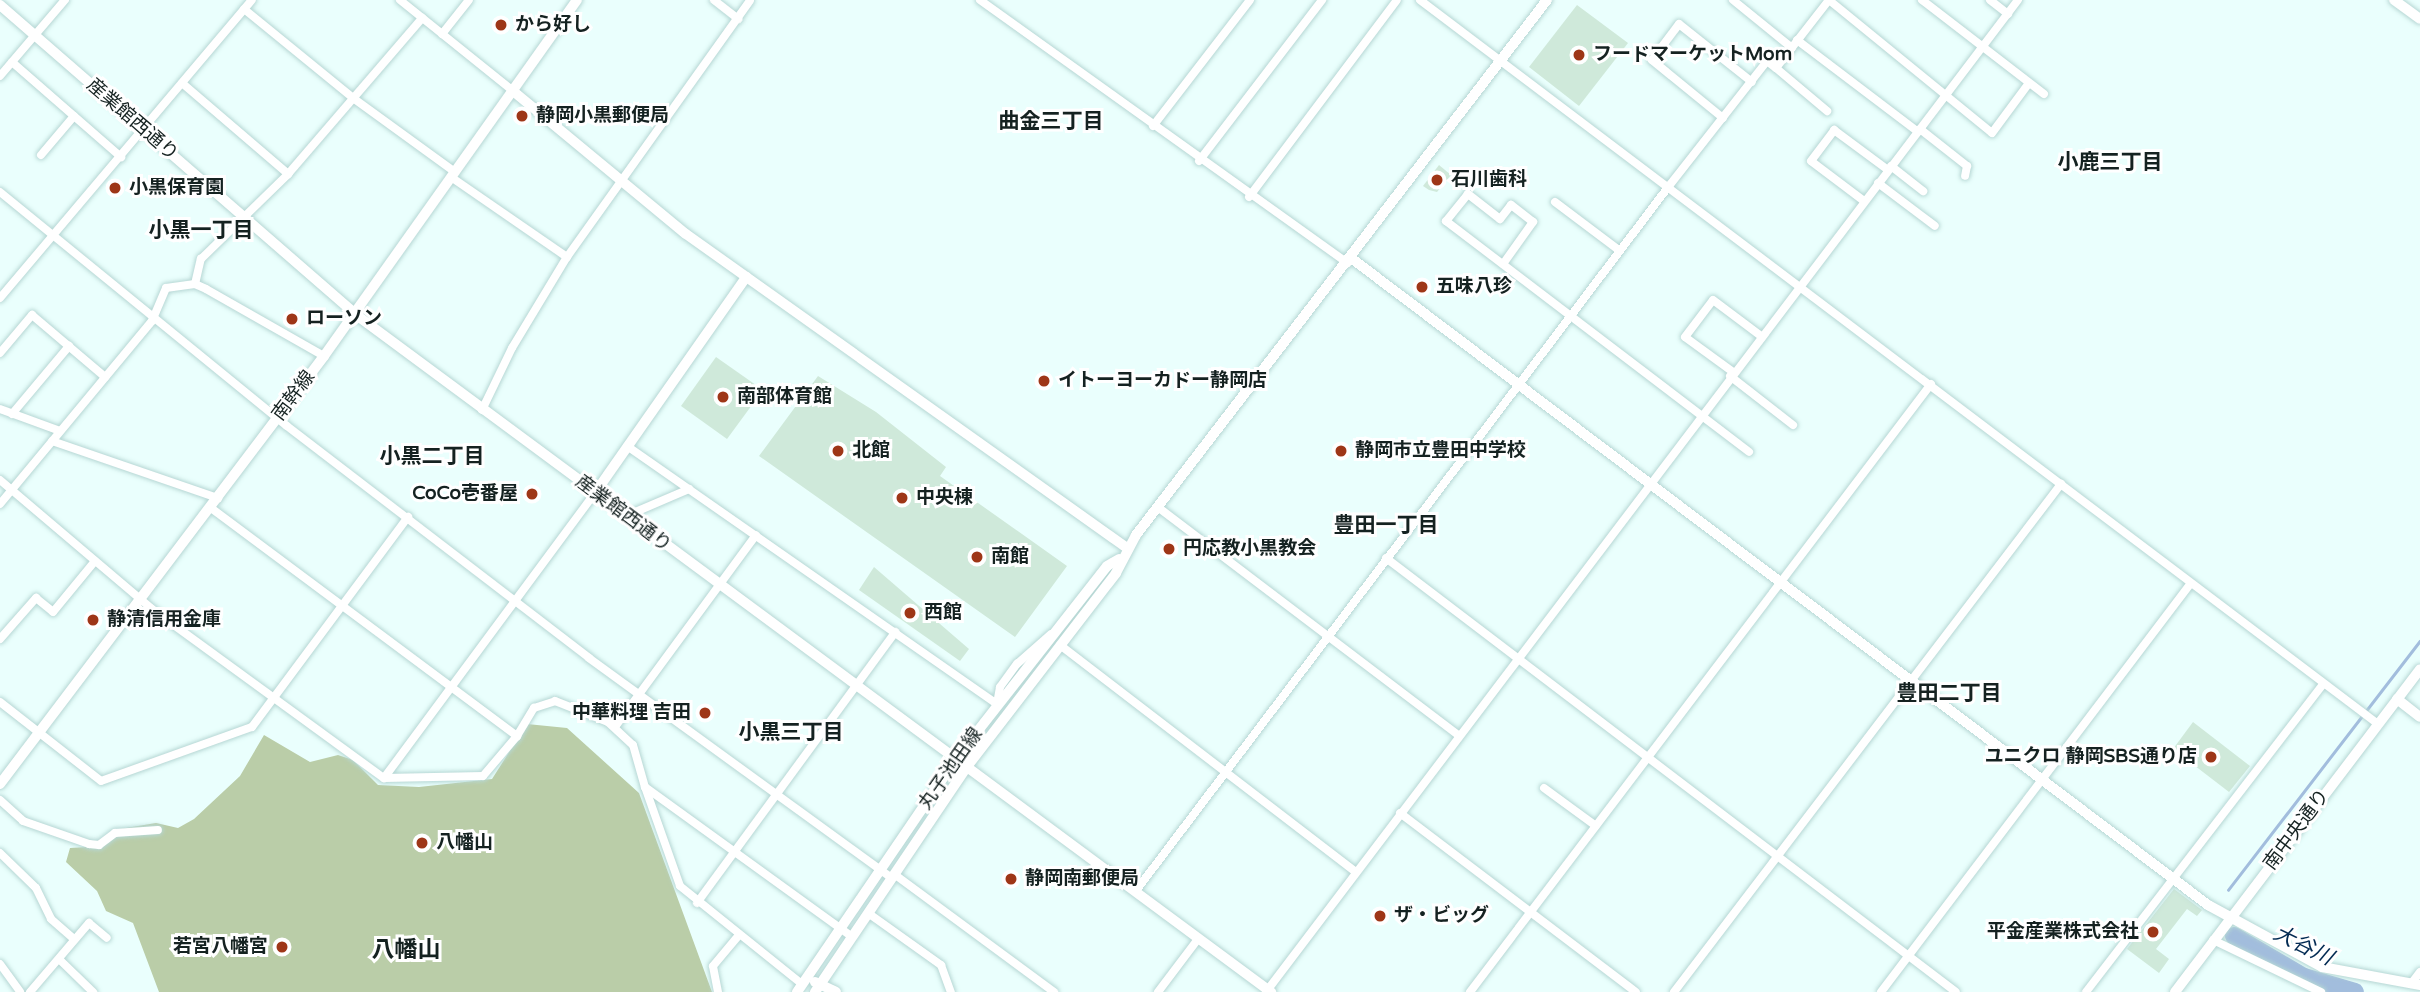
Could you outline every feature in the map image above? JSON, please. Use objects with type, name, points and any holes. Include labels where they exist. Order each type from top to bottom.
[{"type":"street","points":[[0,76],[65,0]]},
{"type":"street","points":[[0,298],[252,0]]},
{"type":"street","points":[[400,0],[513,90],[623,183],[746,277],[1127,548]]},
{"type":"street","points":[[442,34],[469,0]]},
{"type":"street","name":"南幹線","points":[[0,785],[355,314],[576,0]]},
{"type":"street","points":[[714,0],[738,19]]},
{"type":"street","points":[[482,410],[512,348],[567,257],[623,183],[750,0]]},
{"type":"street","points":[[980,0],[1249,197],[1349,261],[2171,879],[2229,918],[2322,967],[2416,984],[2420,972]]},
{"type":"street","points":[[1153,125],[1250,0]]},
{"type":"street","points":[[1199,161],[1322,0]]},
{"type":"street","points":[[1249,197],[1397,0]]},
{"type":"street","points":[[1420,0],[1800,284],[2378,724]]},
{"type":"street","name":"丸子池田線","points":[[815,992],[966,768],[1055,642],[1060,627],[1107,566],[1119,559],[1159,508],[1547,0]]},
{"type":"street","points":[[1733,0],[1967,166],[1965,176]]},
{"type":"street","points":[[1776,68],[1829,0],[1944,97],[1992,132],[2029,83]]},
{"type":"street","points":[[1922,0],[2044,94]]},
{"type":"street","points":[[1934,9],[1941,0]]},
{"type":"street","points":[[1990,0],[2008,13]]},
{"type":"street","points":[[1268,991],[1731,374],[2018,0]]},
{"type":"street","points":[[2394,0],[2420,19]]},
{"type":"street","name":"産業館西通り","points":[[0,5],[355,314],[1268,991]]},
{"type":"street","points":[[244,9],[353,99],[567,257]]},
{"type":"street","points":[[195,284],[201,259],[288,174],[422,18]]},
{"type":"street","points":[[1723,118],[1651,60],[1679,24],[1752,82]]},
{"type":"street","points":[[1135,892],[1326,635],[1767,61],[1827,111]]},
{"type":"street","points":[[12,62],[121,157]]},
{"type":"street","points":[[182,83],[288,174]]},
{"type":"street","points":[[41,155],[74,116]]},
{"type":"street","points":[[1864,201],[1811,161],[1834,130],[1923,191]]},
{"type":"street","points":[[1878,183],[1935,226]]},
{"type":"street","points":[[0,192],[54,235],[152,321],[277,418],[640,693],[877,867],[1054,992]]},
{"type":"street","points":[[1503,264],[1533,222],[1511,205],[1500,219],[1468,194],[1446,221],[1749,452]]},
{"type":"street","points":[[1555,202],[1620,251]]},
{"type":"street","points":[[384,778],[596,493],[746,277]]},
{"type":"street","points":[[0,504],[152,321],[166,289],[195,284],[324,356]]},
{"type":"street","points":[[1761,335],[1713,300],[1685,337],[1793,425]]},
{"type":"street","points":[[0,353],[32,315],[105,377]]},
{"type":"street","points":[[12,414],[69,346]]},
{"type":"street","points":[[1469,992],[1931,384]]},
{"type":"street","points":[[0,409],[60,432]]},
{"type":"street","points":[[52,441],[218,498]]},
{"type":"street","points":[[627,446],[998,704],[1000,687],[1017,664],[1060,627]]},
{"type":"street","points":[[0,480],[142,600],[384,778],[483,776],[517,736],[534,708],[555,701],[591,711],[615,727],[633,745],[673,874],[697,903],[800,988],[822,981],[836,992]]},
{"type":"street","points":[[1674,992],[2061,484]]},
{"type":"street","points":[[626,516],[689,489]]},
{"type":"street","points":[[211,508],[517,736]]},
{"type":"street","points":[[1159,508],[1459,736]]},
{"type":"street","points":[[0,702],[101,781],[252,727],[408,517]]},
{"type":"street","points":[[615,727],[756,535]]},
{"type":"street","points":[[1387,558],[1955,992]]},
{"type":"street","name":"丸子池田線","points":[[800,988],[877,867],[956,760],[998,704],[1116,573],[1119,559]]},
{"type":"street","points":[[0,639],[36,598],[52,612],[95,561]]},
{"type":"street","points":[[1881,992],[2191,583]]},
{"type":"street","points":[[697,903],[894,632]]},
{"type":"street","points":[[1055,642],[1356,871]]},
{"type":"street","name":"南中央通り","points":[[2175,992],[2420,669]]},
{"type":"street","points":[[2086,992],[2323,684]]},
{"type":"street","points":[[2397,699],[2420,717]]},
{"type":"street","points":[[645,787],[852,937]]},
{"type":"street","points":[[1544,788],[1596,826]]},
{"type":"street","points":[[0,800],[23,821],[89,845],[99,845],[115,833],[158,830]]},
{"type":"street","points":[[1400,813],[1636,992]]},
{"type":"street","points":[[0,853],[36,888],[51,919],[74,939]]},
{"type":"street","points":[[868,913],[940,965],[951,992]]},
{"type":"street","points":[[30,992],[61,961],[74,939],[89,923],[107,938]]},
{"type":"street","points":[[718,992],[713,966],[738,936]]},
{"type":"street","points":[[1158,992],[1198,939]]},
{"type":"street","points":[[2213,940],[2321,992]]},
{"type":"street","points":[[61,961],[93,992]]},
{"type":"street","points":[[0,964],[20,992]]},
{"type":"green space","points":[[527,724],[567,728],[639,793],[712,992],[159,992],[133,923],[106,911],[97,891],[66,862],[70,848],[87,847],[120,829],[156,823],[178,828],[194,819],[240,776],[264,735],[310,762],[338,755],[353,760],[378,785],[419,787],[492,779]]},
{"type":"building","name":"フードマーケットMom","points":[[1577,5],[1628,43],[1579,106],[1529,67]]},
{"type":"building","name":"石川歯科","points":[[1439,165],[1451,175],[1437,192],[1423,186]]},
{"type":"building","name":"南部体育館","points":[[716,357],[763,390],[727,439],[681,406]]},
{"type":"building","points":[[818,376],[876,412],[946,467],[940,476],[1067,566],[1015,637],[759,456]]},
{"type":"building","name":"西館","points":[[874,567],[969,649],[960,661],[859,590]]},
{"type":"building","name":"ユニクロ 静岡SBS通り店","points":[[2193,722],[2250,766],[2229,792],[2173,749]]},
{"type":"building","name":"平金産業株式会社","points":[[2174,889],[2202,910],[2197,916],[2187,909],[2156,949],[2169,959],[2159,973],[2127,949]]},
{"type":"waterway","points":[[2228,890],[2420,641]]},
{"type":"waterway","name":"大谷川","points":[[2234,936],[2304,977],[2355,992]]},
{"type":"place","name":"から好し","points":[[501,25]]},
{"type":"place","name":"フードマーケットMom","points":[[1579,55]]},
{"type":"place","name":"静岡小黒郵便局","points":[[522,116]]},
{"type":"place","name":"石川歯科","points":[[1437,180]]},
{"type":"place","name":"小黒保育園","points":[[115,188]]},
{"type":"place","name":"五味八珍","points":[[1422,287]]},
{"type":"place","name":"ローソン","points":[[292,319]]},
{"type":"place","name":"イトーヨーカドー静岡店","points":[[1044,381]]},
{"type":"place","name":"南部体育館","points":[[723,397]]},
{"type":"place","name":"北館","points":[[838,451]]},
{"type":"place","name":"静岡市立豊田中学校","points":[[1341,451]]},
{"type":"place","name":"CoCo壱番屋","points":[[532,494]]},
{"type":"place","name":"中央棟","points":[[902,498]]},
{"type":"place","name":"円応教小黒教会","points":[[1169,549]]},
{"type":"place","name":"南館","points":[[977,557]]},
{"type":"place","name":"西館","points":[[910,613]]},
{"type":"place","name":"静清信用金庫","points":[[93,620]]},
{"type":"place","name":"中華料理 吉田","points":[[705,713]]},
{"type":"place","name":"ユニクロ 静岡SBS通り店","points":[[2211,757]]},
{"type":"place","name":"八幡山","points":[[422,843]]},
{"type":"place","name":"静岡南郵便局","points":[[1011,879]]},
{"type":"place","name":"ザ・ビッグ","points":[[1380,916]]},
{"type":"place","name":"平金産業株式会社","points":[[2153,932]]},
{"type":"place","name":"若宮八幡宮","points":[[282,947]]},
{"type":"district","name":"曲金三丁目","points":[[1051,122]]},
{"type":"district","name":"小鹿三丁目","points":[[2110,163]]},
{"type":"district","name":"小黒一丁目","points":[[201,231]]},
{"type":"district","name":"小黒二丁目","points":[[432,457]]},
{"type":"district","name":"豊田一丁目","points":[[1386,526]]},
{"type":"district","name":"豊田二丁目","points":[[1949,694]]},
{"type":"district","name":"小黒三丁目","points":[[791,733]]},
{"type":"district","name":"八幡山","points":[[406,950]]}]
